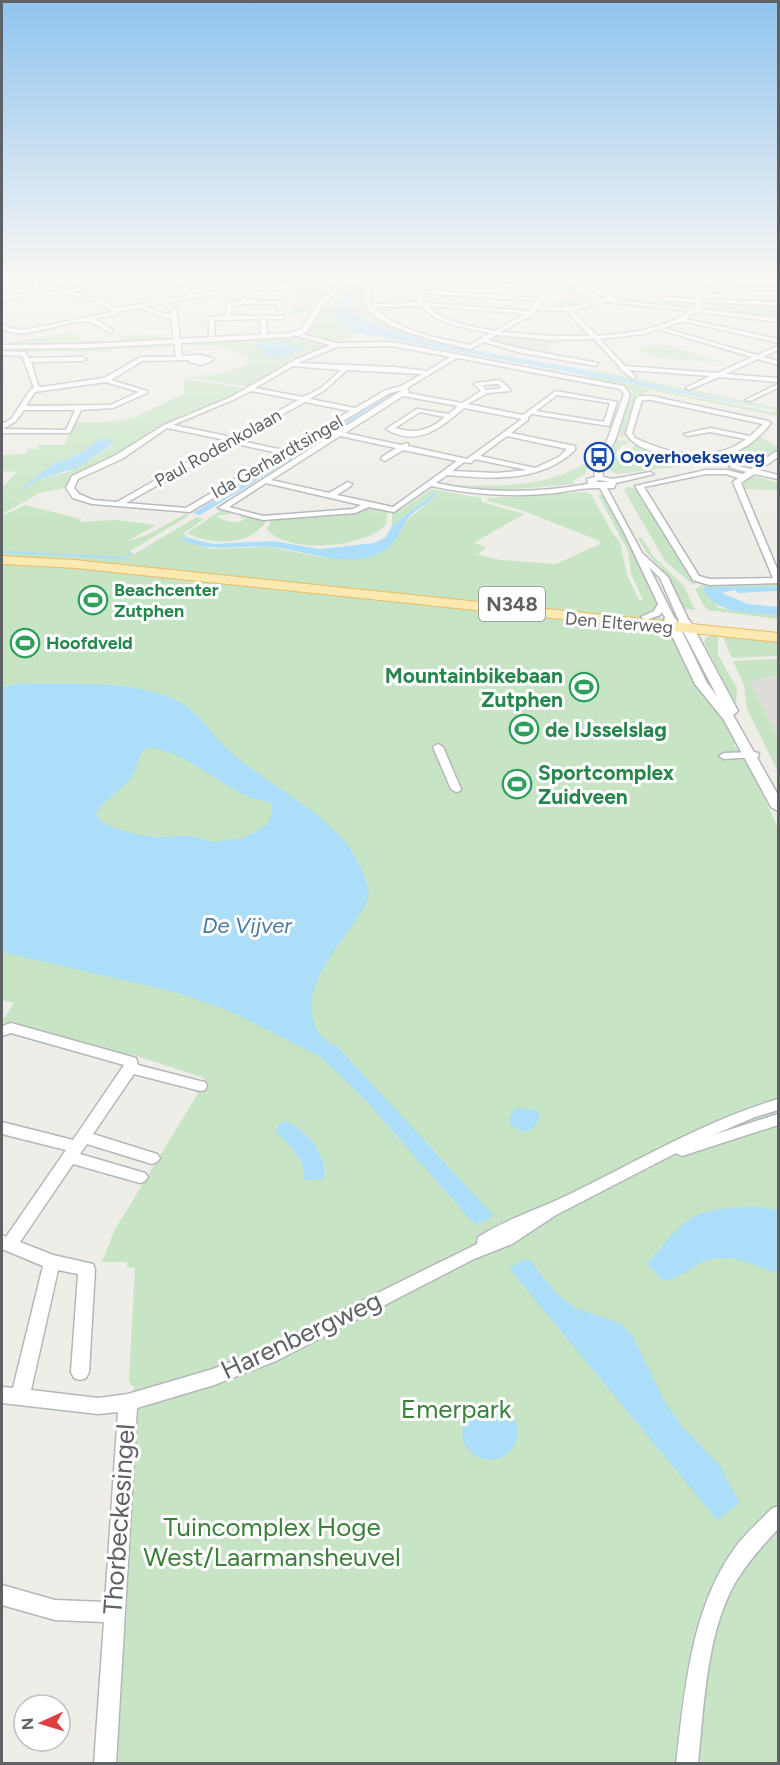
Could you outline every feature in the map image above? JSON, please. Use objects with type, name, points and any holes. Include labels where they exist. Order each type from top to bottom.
[{"type":"main road","name":"Den Elterweg","points":[[2,560],[75,564],[353,592],[392,599],[679,624],[778,630]]},
{"type":"main road","name":"Den Elterweg","points":[[353,592],[406,592],[646,617],[716,632],[778,638]]},
{"type":"street","points":[[106,380],[141,359],[172,357]]},
{"type":"street","points":[[185,357],[194,358]]},
{"type":"street","points":[[120,503],[92,502],[76,496],[70,488],[72,481],[119,457],[166,426],[252,389],[292,364],[307,357]]},
{"type":"street","name":"Ida Gerhardtsingel","points":[[367,505],[355,510],[271,518],[222,508],[454,357]]},
{"type":"street","points":[[464,357],[522,368],[582,374],[615,385],[627,392],[612,438],[598,467],[599,478]]},
{"type":"street","points":[[558,357],[596,364]]},
{"type":"street","points":[[582,374],[605,357]]},
{"type":"street","points":[[612,357],[633,377]]},
{"type":"street","points":[[689,388],[754,358],[778,363]]},
{"type":"street","points":[[38,388],[35,386],[28,360],[83,359]]},
{"type":"street","points":[[292,364],[344,370],[399,368],[428,373]]},
{"type":"street","points":[[621,367],[778,380]]},
{"type":"street","points":[[485,392],[477,384],[500,382],[522,368]]},
{"type":"street","name":"Paul Rodenkolaan","points":[[120,503],[304,400],[327,386],[344,370]]},
{"type":"street","points":[[2,429],[14,420],[21,408],[33,390],[38,388],[106,380],[145,392],[111,407],[21,408]]},
{"type":"street","points":[[385,459],[418,436],[433,431],[450,416],[485,392],[508,390],[500,382]]},
{"type":"street","points":[[339,434],[468,461],[526,419],[526,415],[571,382]]},
{"type":"street","points":[[748,400],[778,386]]},
{"type":"street","points":[[252,389],[356,410]]},
{"type":"street","name":"Ida Gerhardtsingel","points":[[120,503],[183,511],[391,390],[404,391]]},
{"type":"street","points":[[404,391],[465,406],[607,425],[614,402],[556,393]]},
{"type":"street","points":[[612,438],[632,439],[657,450],[695,455],[735,449],[768,423],[639,398],[629,433],[632,439]]},
{"type":"street","points":[[2,429],[68,432],[79,408]]},
{"type":"street","points":[[418,436],[389,428],[419,410],[450,416]]},
{"type":"street","points":[[166,426],[302,456]]},
{"type":"street","points":[[687,434],[710,430],[750,438]]},
{"type":"street","points":[[446,473],[485,476],[536,469],[561,459],[572,448],[506,434]]},
{"type":"street","points":[[744,477],[726,472],[706,472],[639,486],[696,578],[709,582],[778,581],[737,482],[778,454]]},
{"type":"street","points":[[475,457],[536,469]]},
{"type":"street","points":[[266,481],[390,510],[398,508],[463,460]]},
{"type":"street","points":[[593,485],[592,480],[599,478],[613,481],[715,466],[778,477]]},
{"type":"street","points":[[431,484],[459,490],[509,494],[593,485],[611,486],[613,481]]},
{"type":"street","points":[[330,496],[348,484]]},
{"type":"street","points":[[603,487],[663,603],[699,648],[778,806]]},
{"type":"street","points":[[637,550],[664,577],[701,684],[730,719],[751,755]]},
{"type":"street","points":[[646,617],[657,613],[663,603]]},
{"type":"street","points":[[699,648],[704,636],[716,632]]},
{"type":"street","points":[[438,747],[456,789]]},
{"type":"street","points":[[724,756],[751,755]]},
{"type":"street","points":[[2,1031],[9,1027],[131,1062],[130,1068],[76,1147],[6,1243],[52,1262],[87,1269],[80,1372]]},
{"type":"street","points":[[130,1068],[200,1086]]},
{"type":"street","name":"Harenbergweg","points":[[128,1402],[214,1377],[270,1355],[468,1254],[523,1230],[550,1211],[702,1132],[778,1105]]},
{"type":"street","name":"Harenbergweg","points":[[649,1161],[721,1136],[778,1120]]},
{"type":"street","points":[[2,1128],[76,1147],[152,1158]]},
{"type":"street","points":[[76,1147],[140,1177]]},
{"type":"street","points":[[10,1396],[52,1262]]},
{"type":"street","name":"Thorbeckesingel","points":[[10,1396],[79,1406],[128,1402],[105,1764]]},
{"type":"street","points":[[687,1764],[699,1668],[712,1610],[741,1555],[778,1516]]},
{"type":"street","points":[[2,1595],[55,1610],[113,1612]]},
{"type":"shaded area","points":[[778,677],[778,741],[748,680]]},
{"type":"green space","points":[[303,357],[251,387],[187,377],[216,375],[247,365],[248,358]]},
{"type":"green space","points":[[707,357],[722,362],[654,358]]},
{"type":"green space","points":[[593,370],[778,408],[778,414],[776,416],[650,390],[642,395],[636,394],[625,433],[628,437],[620,437],[619,430],[633,392],[622,384],[587,378],[587,375],[772,412],[777,410],[591,372]]},
{"type":"green space","points":[[183,378],[248,389],[154,430],[120,453],[70,479],[65,488],[40,493],[2,514],[2,488],[17,472],[2,471],[2,455],[25,454],[28,449],[38,449],[39,445],[64,445],[75,422],[107,422],[133,418],[185,393]],"holes":[[[98,440],[113,445],[69,472],[42,478],[18,491],[52,465],[83,452]]]},
{"type":"green space","points":[[758,435],[778,447],[778,452],[755,467],[724,463]]},
{"type":"green space","points":[[617,440],[631,441],[621,446],[613,457],[647,459],[628,450],[637,445],[679,456],[729,453],[718,462],[617,474],[606,468]]},
{"type":"green space","points":[[592,458],[585,474],[573,481],[575,484],[504,490],[454,485],[508,485],[543,480],[577,468]]},
{"type":"green space","points":[[751,475],[778,483],[778,490],[743,489],[744,481]]},
{"type":"green space","points":[[628,487],[637,489],[691,576],[700,581],[693,585],[665,561],[624,490]]},
{"type":"green space","name":"Emerpark","points":[[431,489],[481,498],[482,502],[524,514],[474,543],[486,547],[478,555],[501,560],[556,564],[600,544],[600,541],[524,511],[488,501],[487,498],[585,492],[591,494],[613,534],[620,542],[627,575],[639,600],[643,600],[631,574],[628,551],[598,495],[605,494],[645,576],[667,634],[675,641],[696,685],[724,715],[739,744],[734,744],[734,747],[740,747],[742,750],[737,753],[739,760],[746,759],[778,828],[778,1763],[116,1763],[133,1463],[134,1386],[131,1386],[129,1379],[135,1268],[127,1267],[127,1262],[102,1262],[114,1231],[197,1095],[204,1078],[140,1057],[2,1022],[14,1003],[2,1000],[2,516],[25,505],[81,519],[80,522],[115,520],[156,525],[126,542],[149,534],[185,514],[190,515],[130,551],[134,554],[197,517],[204,519],[184,533],[187,538],[181,540],[211,549],[270,547],[320,557],[355,558],[374,554],[393,543],[405,522],[431,500],[434,493],[392,526],[392,512],[404,508]]},
{"type":"green space","points":[[369,507],[388,510],[386,524],[362,539],[345,543],[308,545],[291,543],[277,537],[267,529],[272,519],[359,511]]},
{"type":"green space","points":[[222,510],[234,513],[216,516],[229,522],[245,519],[240,517],[243,515],[267,520],[252,535],[230,541],[207,540],[187,533]]},
{"type":"green space","points":[[637,537],[642,538],[654,557],[684,586],[695,610],[685,609],[662,569],[647,553]]},
{"type":"green space","points":[[706,583],[777,583],[778,587],[704,588],[719,608],[778,615],[778,619],[708,610],[695,589]]},
{"type":"green space","points":[[718,635],[718,655],[737,688],[736,705],[704,642],[706,637]]},
{"type":"green space","points":[[722,635],[778,641],[778,656],[732,658]]},
{"type":"green space","points":[[778,659],[778,676],[749,681],[778,739],[778,772],[747,709],[744,685],[733,661]]},
{"type":"water","points":[[488,357],[515,357],[570,367],[777,411]]},
{"type":"water","points":[[390,394],[396,395],[301,453],[294,452]]},
{"type":"water","points":[[106,439],[115,442],[77,468],[42,478],[17,492],[52,465],[83,452],[98,440]]},
{"type":"water","points":[[287,456],[294,458],[200,515],[193,513]]},
{"type":"water","points":[[434,493],[437,494],[409,517],[392,544],[380,553],[365,558],[333,558],[259,546],[202,546],[180,539],[185,537],[213,544],[273,541],[320,549],[374,543],[385,538],[392,526]]},
{"type":"water","points":[[706,587],[778,587],[778,591],[738,593],[735,590],[721,593],[748,604],[778,607],[778,615],[746,613],[726,608],[709,598],[703,589]]},
{"type":"water","name":"De Vijver","points":[[21,683],[112,685],[148,691],[177,701],[187,706],[230,751],[249,767],[311,810],[347,844],[360,865],[368,889],[368,897],[364,908],[318,978],[312,1004],[316,1029],[325,1039],[338,1047],[494,1216],[475,1225],[369,1104],[321,1057],[230,1011],[175,992],[2,952],[2,687]],"holes":[[[159,749],[186,760],[240,793],[270,802],[273,808],[268,824],[244,838],[215,842],[190,836],[155,837],[134,834],[104,824],[96,815],[97,811],[131,777],[144,750]]]},
{"type":"water","points":[[517,1108],[537,1110],[540,1119],[532,1129],[523,1132],[510,1125],[510,1115]]},
{"type":"water","points":[[286,1121],[302,1131],[314,1144],[323,1161],[325,1179],[304,1180],[300,1160],[276,1132],[279,1124]]},
{"type":"water","points":[[753,1207],[778,1210],[778,1273],[740,1260],[720,1258],[701,1263],[668,1280],[662,1280],[647,1264],[676,1231],[697,1215],[717,1210]]},
{"type":"water","points":[[528,1258],[557,1294],[575,1308],[622,1324],[632,1335],[665,1402],[682,1426],[720,1466],[740,1503],[717,1520],[509,1268]]},
{"type":"water","points":[[490,1404],[501,1406],[510,1412],[516,1421],[518,1432],[516,1443],[510,1452],[501,1458],[490,1460],[479,1458],[470,1452],[464,1443],[462,1432],[464,1421],[470,1412],[479,1406]]},
{"type":"waterway","points":[[2,552],[125,558],[130,554]]},
{"type":"place","name":"Ooyerhoekseweg","points":[[599,457]]},
{"type":"place","name":"Beachcenter Zutphen","points":[[93,600]]},
{"type":"place","name":"Hoofdveld","points":[[25,643]]},
{"type":"place","name":"Mountainbikebaan Zutphen","points":[[584,687]]},
{"type":"place","name":"de IJsselslag","points":[[524,729]]},
{"type":"place","name":"Sportcomplex Zuidveen","points":[[517,784]]},
{"type":"park label","name":"Tuincomplex Hoge West/Laarmansheuvel","points":[[272,1542]]}]
